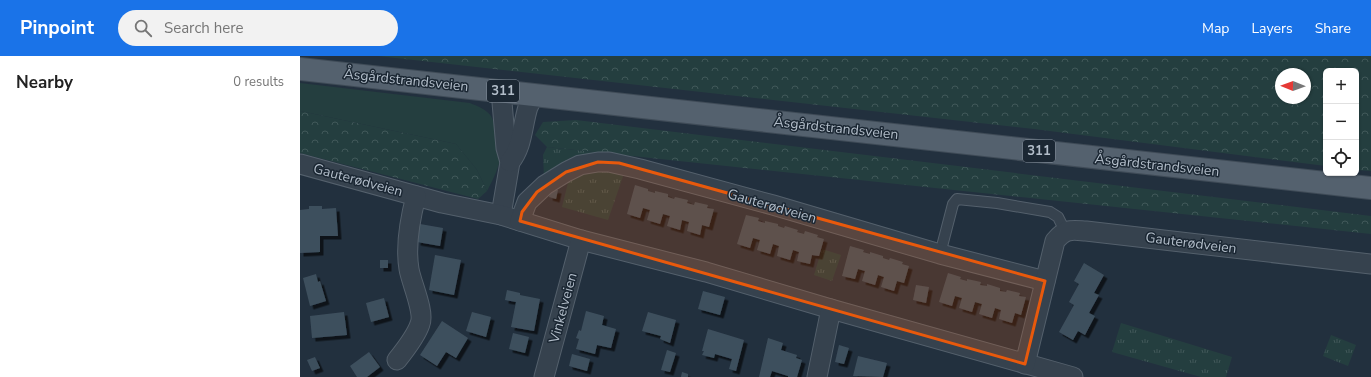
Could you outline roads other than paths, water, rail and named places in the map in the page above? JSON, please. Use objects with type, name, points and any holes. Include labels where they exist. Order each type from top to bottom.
[{"type":"main road","name":"Åsgårdstrandsveien","points":[[300,69],[1371,188]]},
{"type":"street","points":[[501,91],[506,148],[510,162],[501,215]]},
{"type":"street","points":[[510,162],[516,155],[522,139],[528,107],[534,95]]},
{"type":"street","name":"Gauterødveien","points":[[520,221],[526,202],[545,185],[580,165],[609,162],[640,169],[774,206],[940,254],[1045,281]]},
{"type":"street","name":"Gauterødveien","points":[[300,164],[442,203],[501,215],[581,240],[706,272],[1073,377]]},
{"type":"street","name":"Gauterødveien","points":[[397,360],[421,322],[419,306],[409,269],[408,247],[410,224],[416,196]]},
{"type":"street","points":[[1025,364],[1055,241],[1065,231]]},
{"type":"street","name":"Gauterødveien","points":[[1065,231],[1086,231],[1371,264]]},
{"type":"street","name":"Vinkelveien","points":[[544,377],[581,240]]},
{"type":"street","points":[[817,377],[831,309]]},
{"type":"lane","points":[[940,254],[953,204],[957,199],[1050,212],[1058,217],[1065,231]]}]
